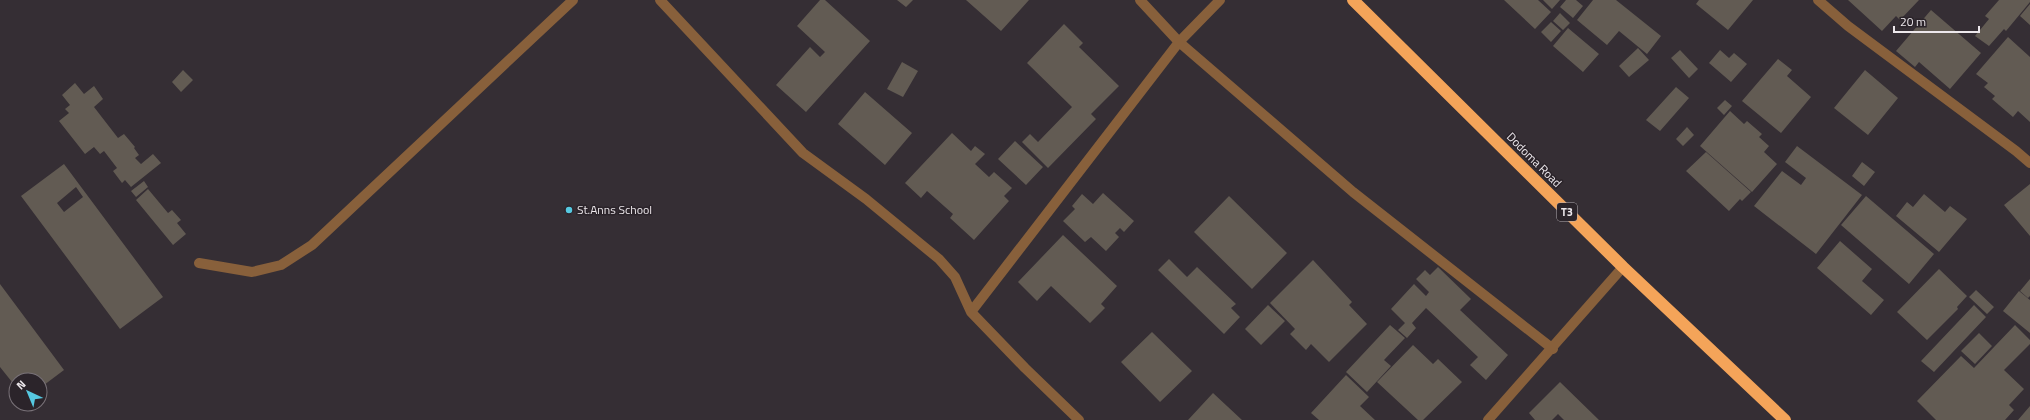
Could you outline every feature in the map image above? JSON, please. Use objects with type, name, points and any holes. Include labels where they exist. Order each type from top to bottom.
[{"type":"highway","name":"Dodoma Road","points":[[1353,0],[1623,267],[1785,420]]},
{"type":"street","points":[[199,263],[252,272],[281,265],[312,245],[573,0]]},
{"type":"street","points":[[660,0],[803,152],[866,199],[939,260],[955,277],[971,312],[1079,420]]},
{"type":"street","points":[[1140,0],[1179,42],[1354,192],[1553,349]]},
{"type":"street","points":[[971,312],[1179,42],[1220,0]]},
{"type":"street","points":[[1818,0],[1848,26],[2030,163]]},
{"type":"street","points":[[1488,420],[1553,349],[1623,267]]},
{"type":"building","points":[[820,0],[825,0],[870,41],[806,112],[776,85],[810,47],[820,57],[825,52],[797,26]]},
{"type":"building","points":[[897,0],[913,0],[906,7]]},
{"type":"building","points":[[966,0],[1029,0],[1001,31]]},
{"type":"building","points":[[1504,0],[1538,0],[1551,12],[1535,29]]},
{"type":"building","points":[[1543,0],[1560,0],[1552,9]]},
{"type":"building","points":[[1566,0],[1576,0],[1583,6],[1573,18],[1560,7]]},
{"type":"building","points":[[1593,0],[1616,0],[1661,36],[1647,54],[1619,31],[1607,45],[1577,20]]},
{"type":"building","points":[[1699,0],[1753,0],[1728,30],[1696,4]]},
{"type":"building","points":[[1848,0],[1919,0],[1900,20],[1896,16],[1882,31]]},
{"type":"building","points":[[1999,0],[2030,0],[2030,2],[2006,31],[2004,29],[1989,46],[1975,36],[1989,19],[1985,16]]},
{"type":"building","points":[[2030,4],[2030,25],[2020,16]]},
{"type":"building","points":[[1931,10],[1981,53],[1950,89],[1919,62],[1915,67],[1896,51]]},
{"type":"building","points":[[1560,13],[1570,23],[1563,30],[1553,21]]},
{"type":"building","points":[[1551,22],[1561,31],[1551,42],[1541,32]]},
{"type":"building","points":[[1064,24],[1083,43],[1079,47],[1119,86],[1091,114],[1096,119],[1048,168],[1022,142],[1030,134],[1038,142],[1072,107],[1027,63]]},
{"type":"building","points":[[1568,28],[1599,54],[1583,72],[1553,46]]},
{"type":"building","points":[[2008,37],[2030,57],[2030,122],[2018,111],[2013,117],[1992,99],[1995,96],[1984,87],[1988,83],[1976,74]]},
{"type":"building","points":[[1638,48],[1649,60],[1629,77],[1619,66]]},
{"type":"building","points":[[1680,50],[1698,69],[1689,78],[1671,58]]},
{"type":"building","points":[[1720,50],[1729,58],[1734,53],[1747,64],[1731,82],[1709,63]]},
{"type":"building","points":[[1778,59],[1792,70],[1787,76],[1811,97],[1781,133],[1742,101]]},
{"type":"building","points":[[902,62],[918,71],[903,97],[887,89]]},
{"type":"building","points":[[183,70],[193,80],[181,92],[172,82]]},
{"type":"building","points":[[1865,70],[1898,98],[1868,135],[1834,108]]},
{"type":"building","points":[[75,83],[84,94],[94,86],[103,99],[94,107],[118,138],[124,134],[135,147],[134,148],[139,155],[135,158],[141,164],[153,154],[161,163],[131,187],[125,180],[122,183],[113,171],[117,168],[104,151],[100,154],[94,147],[85,154],[59,121],[69,113],[65,109],[70,105],[62,95]]},
{"type":"building","points":[[1676,87],[1689,98],[1660,131],[1646,120]]},
{"type":"building","points":[[865,92],[912,133],[885,165],[838,124]]},
{"type":"building","points":[[1725,100],[1732,106],[1724,115],[1717,108]]},
{"type":"building","points":[[1730,111],[1744,124],[1747,121],[1762,134],[1759,137],[1769,146],[1764,152],[1777,164],[1752,192],[1700,146]]},
{"type":"building","points":[[1687,127],[1694,135],[1683,146],[1676,139]]},
{"type":"building","points":[[952,133],[971,151],[975,146],[985,154],[975,164],[989,177],[994,172],[1012,188],[1004,196],[1009,201],[974,240],[950,218],[953,214],[927,191],[921,198],[905,183]]},
{"type":"building","points":[[1015,141],[1043,167],[1026,185],[998,159]]},
{"type":"building","points":[[1797,146],[1862,195],[1816,254],[1754,206],[1782,171],[1801,185],[1806,178],[1785,162]]},
{"type":"building","points":[[1706,152],[1751,192],[1742,201],[1740,199],[1729,211],[1686,171]]},
{"type":"building","points":[[1862,162],[1875,172],[1864,186],[1852,176]]},
{"type":"building","points":[[64,164],[163,297],[120,329],[21,196]],"holes":[[[76,187],[83,197],[64,212],[57,203]]]},
{"type":"building","points":[[144,181],[148,187],[136,197],[131,191]]},
{"type":"building","points":[[2030,184],[2030,236],[2004,205]]},
{"type":"building","points":[[148,189],[168,213],[172,210],[181,220],[177,223],[186,234],[173,245],[136,200]]},
{"type":"building","points":[[1103,193],[1134,221],[1124,232],[1120,228],[1115,233],[1119,237],[1106,251],[1091,237],[1085,242],[1063,221],[1075,209],[1072,206],[1082,194],[1093,204]]},
{"type":"building","points":[[1924,194],[1945,212],[1950,206],[1967,219],[1939,252],[1896,216],[1907,202],[1913,207]]},
{"type":"building","points":[[1229,196],[1287,253],[1252,289],[1194,232]]},
{"type":"building","points":[[1866,196],[1934,254],[1909,284],[1841,225]]},
{"type":"building","points":[[1063,235],[1117,286],[1101,304],[1105,308],[1090,323],[1051,286],[1037,301],[1018,282]]},
{"type":"building","points":[[1840,241],[1872,269],[1862,281],[1884,300],[1871,315],[1817,268]]},
{"type":"building","points":[[1169,259],[1187,277],[1197,267],[1236,304],[1231,308],[1240,317],[1224,334],[1158,270]]},
{"type":"building","points":[[1313,260],[1352,302],[1349,305],[1367,324],[1329,362],[1311,344],[1306,350],[1290,334],[1295,329],[1270,303]]},
{"type":"building","points":[[1438,267],[1471,299],[1460,310],[1508,355],[1486,380],[1470,365],[1478,357],[1426,308],[1412,323],[1416,328],[1407,338],[1398,330],[1405,323],[1391,309],[1414,284],[1426,296],[1429,292],[1416,279],[1425,270],[1430,275]]},
{"type":"building","points":[[1939,269],[1967,296],[1957,307],[1958,309],[1927,340],[1897,312]]},
{"type":"building","points":[[2030,279],[2030,296],[2028,298],[2020,291]]},
{"type":"building","points":[[0,284],[64,370],[48,382],[48,372],[8,372],[8,377],[0,367]]},
{"type":"building","points":[[1976,290],[1994,307],[1987,314],[1969,297]]},
{"type":"building","points":[[2019,291],[2030,300],[2030,333],[2003,311]]},
{"type":"building","points":[[1268,305],[1285,321],[1261,345],[1245,329]]},
{"type":"building","points":[[1974,305],[1986,317],[1934,372],[1921,361]]},
{"type":"building","points":[[1390,325],[1405,338],[1384,360],[1391,366],[1367,392],[1346,372]]},
{"type":"building","points":[[2015,325],[2030,340],[2030,344],[2004,370],[2024,389],[2009,405],[2014,410],[2005,420],[1936,420],[1917,401],[1961,356],[1974,368]]},
{"type":"building","points":[[1152,332],[1192,371],[1160,402],[1121,362]]},
{"type":"building","points":[[1979,333],[1992,346],[1975,364],[1961,351]]},
{"type":"building","points":[[1413,345],[1433,364],[1438,359],[1462,382],[1423,420],[1418,420],[1377,382]]},
{"type":"building","points":[[1346,375],[1369,397],[1360,406],[1375,420],[1319,420],[1311,413]]},
{"type":"building","points":[[1560,382],[1599,420],[1564,420],[1558,414],[1552,420],[1535,420],[1529,413]]},
{"type":"building","points":[[1213,393],[1242,420],[1188,420]]},
{"type":"building","points":[[2030,406],[2030,420],[2018,420]]},
{"type":"place","name":"St.Anns School","points":[[569,210]]}]
